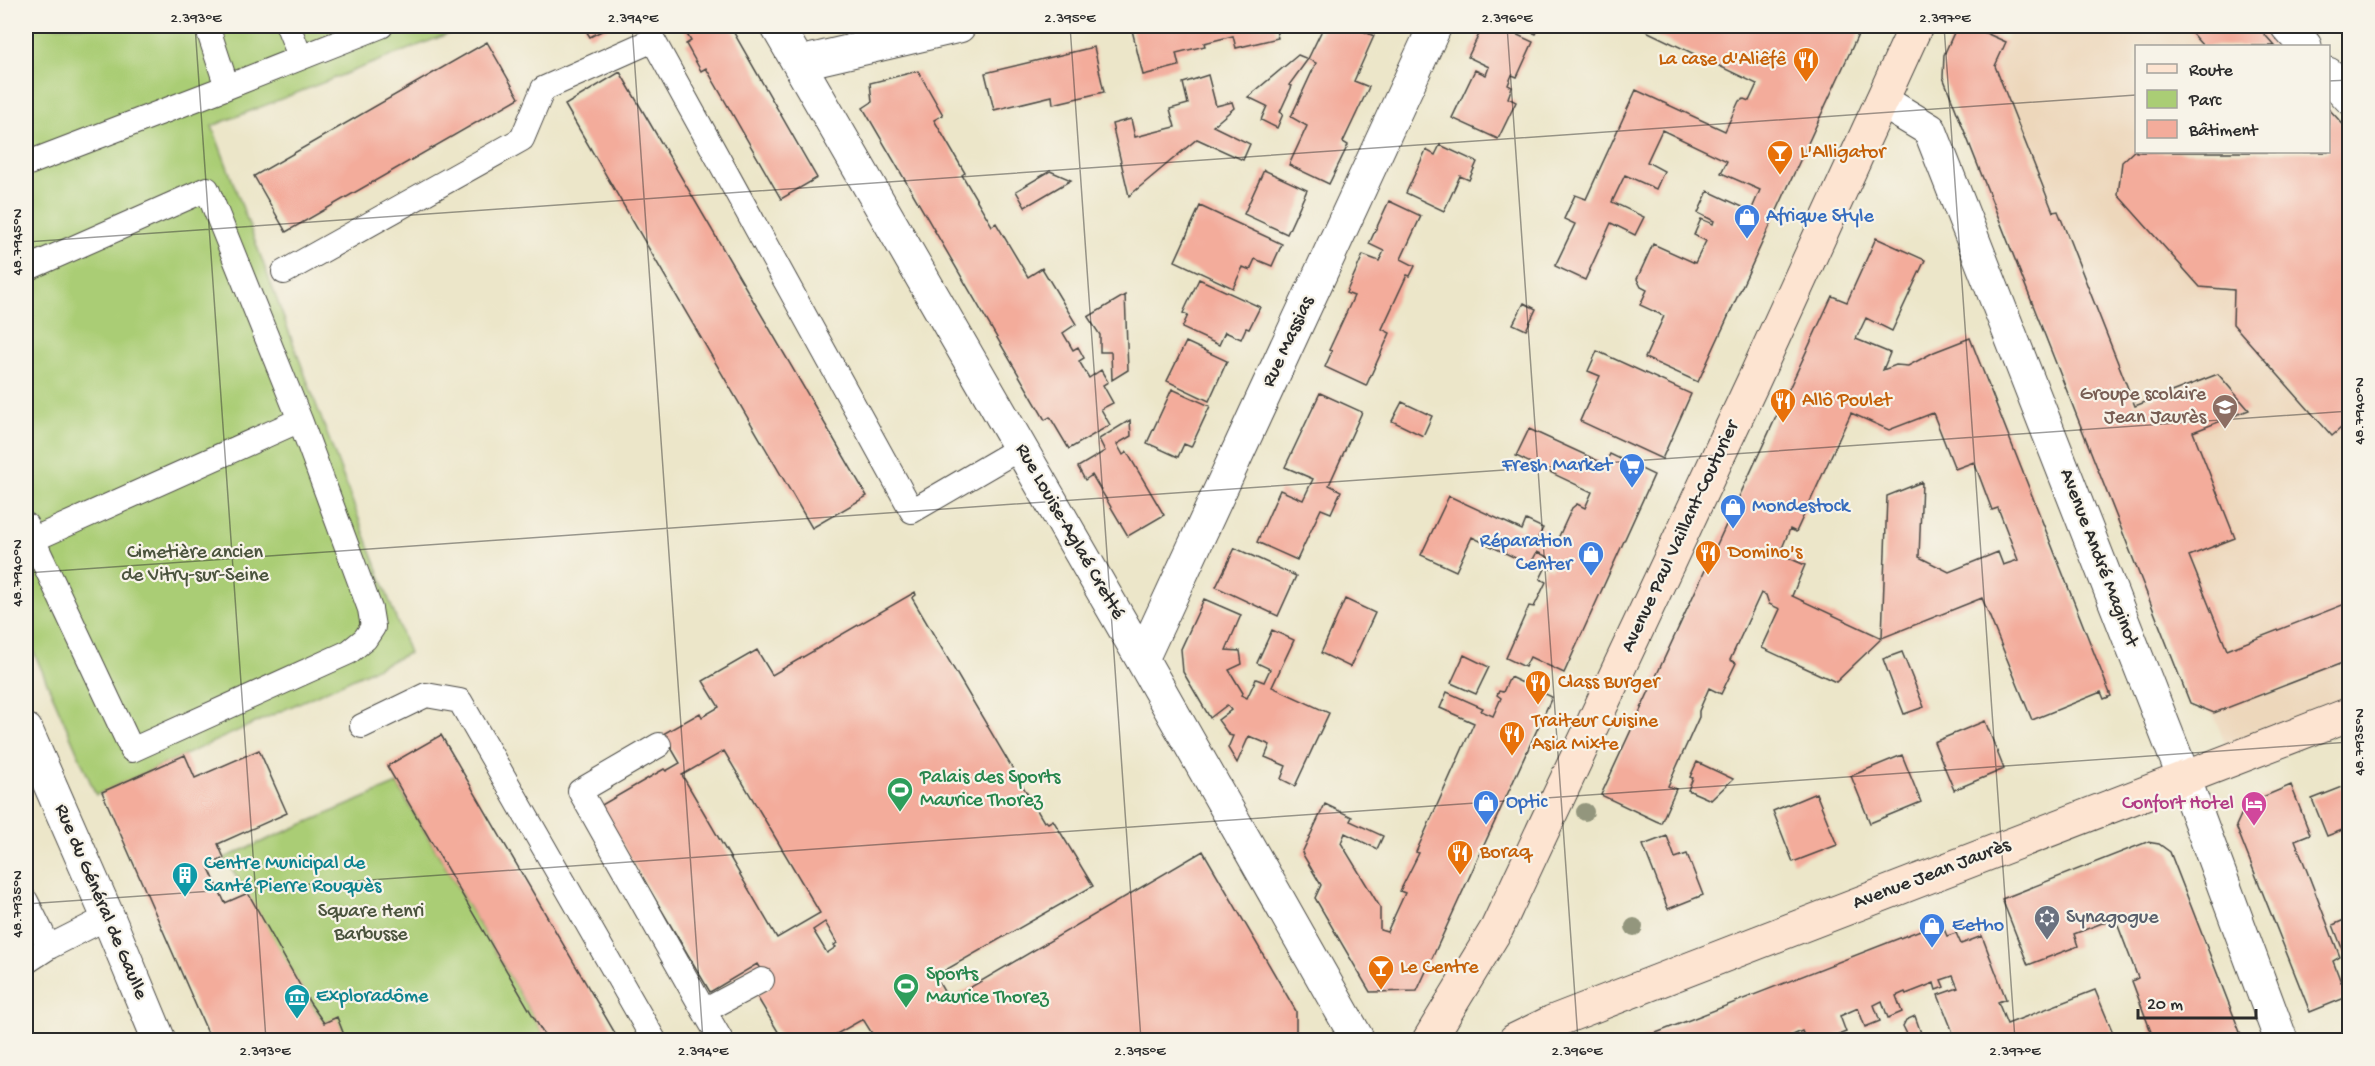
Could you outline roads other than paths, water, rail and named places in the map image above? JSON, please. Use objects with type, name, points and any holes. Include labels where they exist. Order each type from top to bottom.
[{"type":"main road","name":"Avenue Paul Vaillant-Couturier","points":[[1429,1041],[1497,928],[1754,382],[1916,26]]},
{"type":"main road","name":"Avenue Jean Jaurès","points":[[1515,1041],[1556,1031],[2184,778],[2349,714]]},
{"type":"street","name":"Rue Louise-Aglaé Cretté","points":[[777,26],[1142,659],[1358,1041]]},
{"type":"street","points":[[800,63],[959,26]]},
{"type":"street","name":"Rue Massias","points":[[1142,659],[1435,26]]},
{"type":"street","points":[[2287,26],[2304,45]]},
{"type":"street","points":[[2330,76],[2349,98]]},
{"type":"street","name":"Avenue André Maginot","points":[[1882,101],[1930,130],[2184,778],[2281,1041]]},
{"type":"street","name":"Rue du Général de Gaulle","points":[[26,730],[108,917],[159,1041]]},
{"type":"lane","points":[[207,26],[227,87]]},
{"type":"lane","points":[[288,26],[300,56]]},
{"type":"lane","points":[[26,164],[381,26]]},
{"type":"lane","points":[[284,272],[522,139],[543,89],[652,40],[912,511],[1020,448]]},
{"type":"lane","points":[[26,269],[207,189],[300,420],[370,609],[373,627],[365,639],[349,652],[132,750],[29,532],[300,420]]},
{"type":"lane","points":[[362,726],[426,695],[460,701],[654,1041]]},
{"type":"lane","points":[[659,745],[580,791],[721,1041]]},
{"type":"lane","points":[[26,901],[49,947]]},
{"type":"lane","points":[[26,962],[49,947],[108,917]]},
{"type":"lane","points":[[704,1011],[762,980]]},
{"type":"place","name":"La case d'Aliêfê","points":[[1806,83]]},
{"type":"place","name":"L'Alligator","points":[[1780,176]]},
{"type":"place","name":"Afrique Style","points":[[1747,240]]},
{"type":"place","name":"Allô Poulet","points":[[1783,424]]},
{"type":"place","name":"Groupe scolaire Jean Jaurès","points":[[2225,430]]},
{"type":"place","name":"Fresh Market","points":[[1632,489]]},
{"type":"place","name":"Mondestock","points":[[1733,530]]},
{"type":"place","name":"Domino's","points":[[1708,576]]},
{"type":"place","name":"Réparation Center","points":[[1591,577]]},
{"type":"place","name":"Class Burger","points":[[1538,706]]},
{"type":"place","name":"Traiteur Cuisine Asia Mixte","points":[[1512,757]]},
{"type":"place","name":"Palais des Sports Maurice Thorez","points":[[900,813]]},
{"type":"place","name":"Optic","points":[[1486,826]]},
{"type":"place","name":"Confort Hotel","points":[[2254,827]]},
{"type":"place","name":"Boraq","points":[[1460,876]]},
{"type":"place","name":"Centre Municipal de Santé Pierre Rouquès","points":[[185,898]]},
{"type":"place","name":"Synagogue","points":[[2047,941]]},
{"type":"place","name":"Eetho","points":[[1932,949]]},
{"type":"place","name":"Le Centre","points":[[1381,991]]},
{"type":"place","name":"Sports Maurice Thorez","points":[[906,1009]]},
{"type":"place","name":"Exploradôme","points":[[297,1020]]},
{"type":"park label","name":"Cimetière ancien de Vitry-sur-Seine","points":[[195,564]]},
{"type":"park label","name":"Square Henri Barbusse","points":[[371,924]]}]
